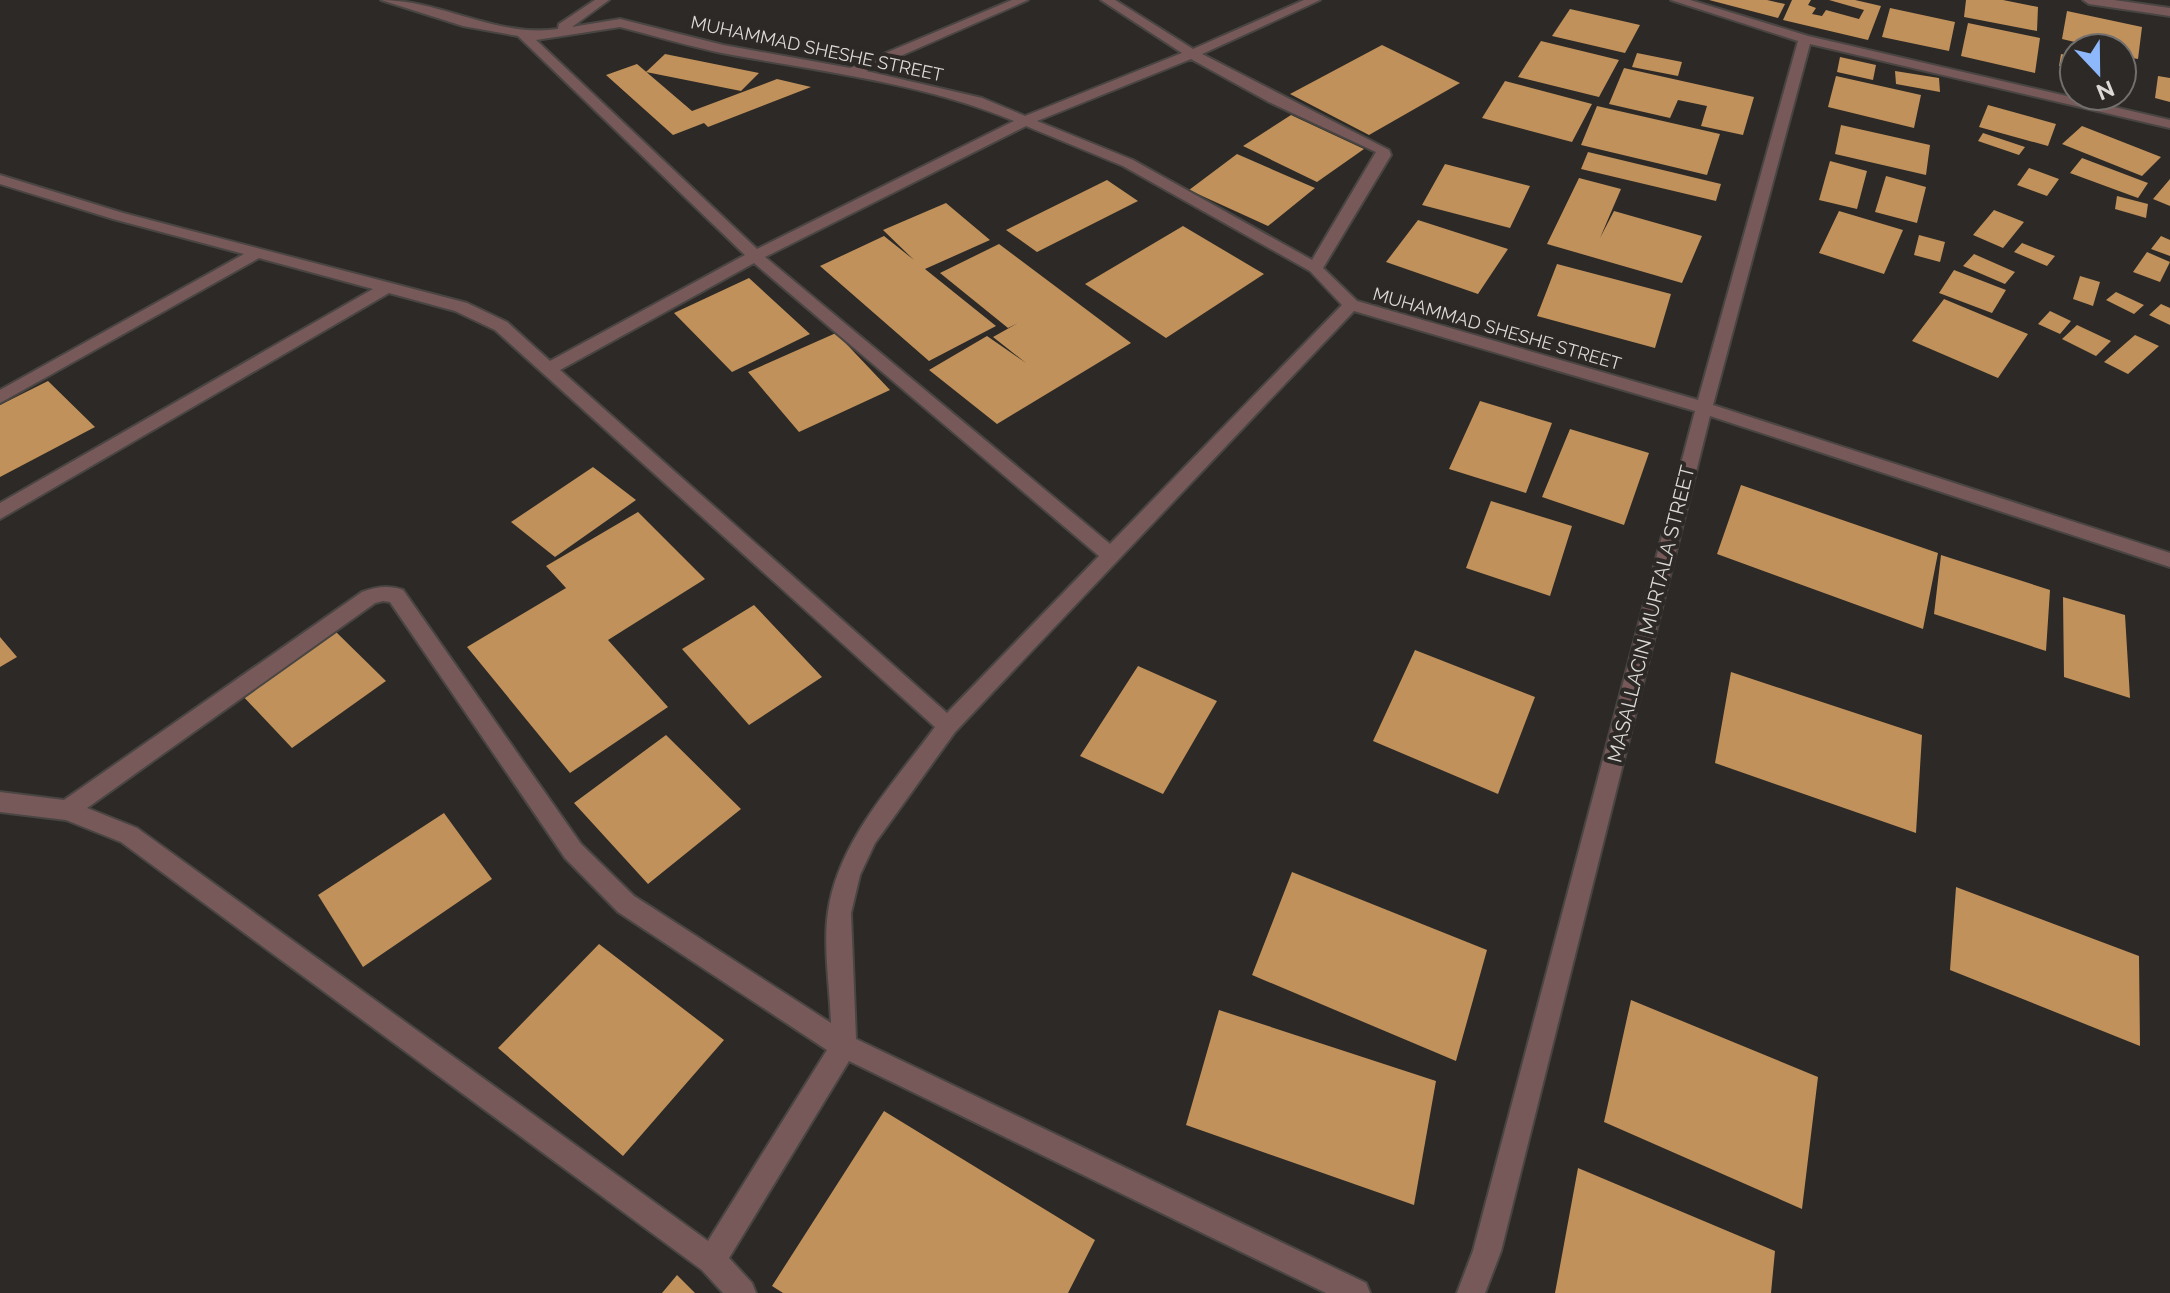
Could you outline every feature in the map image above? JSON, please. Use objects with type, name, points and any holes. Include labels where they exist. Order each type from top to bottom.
[{"type":"street","name":"MUHAMMAD SHESHE STREET","points":[[387,0],[467,23],[523,34],[549,36],[620,23],[723,49],[898,81],[977,101],[1128,163],[1315,268],[1328,285],[1351,305],[1704,408]]},
{"type":"street","points":[[549,36],[603,0]]},
{"type":"street","points":[[982,0],[1000,10]]},
{"type":"street","points":[[851,72],[1022,0]]},
{"type":"street","points":[[1107,0],[1192,54],[1274,99],[1382,150],[1384,155],[1315,268]]},
{"type":"street","points":[[547,370],[755,256],[1027,120],[1192,54],[1314,0]]},
{"type":"street","points":[[1677,0],[1805,39],[2170,124]]},
{"type":"street","points":[[2089,0],[2170,12]]},
{"type":"street","points":[[523,34],[755,256],[1110,555]]},
{"type":"street","name":"MASALLACIN MURTALA STREET","points":[[1471,1293],[1487,1251],[1704,408],[1805,39]]},
{"type":"street","points":[[0,179],[118,216],[461,307],[501,326],[948,726]]},
{"type":"street","points":[[0,397],[257,253]]},
{"type":"street","points":[[0,512],[388,287]]},
{"type":"street","points":[[712,1260],[844,1046],[839,913],[849,875],[867,836],[948,726],[1351,305]]},
{"type":"street","points":[[1704,408],[2170,560]]},
{"type":"street","points":[[67,810],[369,597],[383,593],[396,595],[573,851],[626,904],[844,1046],[1356,1293]]},
{"type":"street","points":[[0,802],[67,810],[129,835],[712,1260],[742,1293]]},
{"type":"building","points":[[1709,0],[1767,0],[1785,4],[1778,18]]},
{"type":"building","points":[[1792,0],[1811,0],[1808,5],[1816,8],[1812,14],[1822,16],[1826,10],[1859,19],[1864,10],[1829,0],[1855,0],[1881,6],[1868,40],[1783,20]]},
{"type":"building","points":[[1966,0],[2003,0],[2038,7],[2037,31],[1964,17]]},
{"type":"building","points":[[1890,8],[1955,22],[1949,51],[1882,37]]},
{"type":"building","points":[[1570,9],[1640,25],[1625,53],[1552,36]]},
{"type":"building","points":[[2067,11],[2142,27],[2138,59],[2138,32],[2063,32]]},
{"type":"building","points":[[1968,23],[2040,38],[2035,73],[1961,56]]},
{"type":"building","points":[[1541,41],[1619,60],[1599,97],[1518,77]]},
{"type":"building","points":[[1382,45],[1460,83],[1369,135],[1290,94]]},
{"type":"building","points":[[1637,53],[1682,62],[1678,76],[1632,67]]},
{"type":"building","points":[[665,54],[759,73],[741,91],[646,72]]},
{"type":"building","points":[[1840,57],[1876,65],[1873,80],[1837,72]]},
{"type":"building","points":[[637,64],[692,111],[777,79],[811,87],[708,127],[704,123],[673,135],[606,75]]},
{"type":"building","points":[[1624,68],[1754,97],[1743,135],[1701,126],[1707,106],[1678,100],[1670,118],[1609,104]]},
{"type":"building","points":[[1895,71],[1939,78],[1940,92],[1896,84]]},
{"type":"building","points":[[1836,76],[1921,95],[1914,128],[1828,107]]},
{"type":"building","points":[[2158,76],[2170,78],[2170,102],[2155,98]]},
{"type":"building","points":[[1505,81],[1592,104],[1572,142],[1482,118]]},
{"type":"building","points":[[1988,105],[2056,124],[2048,146],[1979,127]]},
{"type":"building","points":[[1597,106],[1720,134],[1707,175],[1581,145]]},
{"type":"building","points":[[1291,115],[1364,149],[1317,182],[1243,146]]},
{"type":"building","points":[[1841,125],[1930,145],[1926,175],[1835,154]]},
{"type":"building","points":[[2082,126],[2161,157],[2142,176],[2062,144]]},
{"type":"building","points":[[1983,133],[2025,147],[2019,155],[1978,141]]},
{"type":"building","points":[[1588,152],[1721,184],[1716,201],[1581,169]]},
{"type":"building","points":[[1237,154],[1315,188],[1268,226],[1189,190]]},
{"type":"building","points":[[2082,158],[2148,183],[2138,198],[2070,173]]},
{"type":"building","points":[[1830,161],[1867,171],[1857,209],[1819,200]]},
{"type":"building","points":[[1445,164],[1530,186],[1510,228],[1422,205]]},
{"type":"building","points":[[2029,168],[2059,179],[2047,196],[2017,185]]},
{"type":"building","points":[[1886,176],[1926,187],[1917,223],[1875,212]]},
{"type":"building","points":[[1579,178],[1621,189],[1600,238],[1614,211],[1702,236],[1682,283],[1547,244]]},
{"type":"building","points":[[2170,179],[2170,206],[2153,199]]},
{"type":"building","points":[[1107,180],[1138,201],[1037,252],[1006,230]]},
{"type":"building","points":[[2117,196],[2148,204],[2146,218],[2115,209]]},
{"type":"building","points":[[946,203],[990,240],[925,269],[996,326],[929,361],[820,266],[884,236],[914,260],[883,230]]},
{"type":"building","points":[[1994,210],[2024,222],[2003,248],[1973,235]]},
{"type":"building","points":[[1839,211],[1903,230],[1884,274],[1819,253]]},
{"type":"building","points":[[1418,220],[1508,249],[1478,294],[1386,262]]},
{"type":"building","points":[[1183,226],[1264,274],[1166,338],[1085,284]]},
{"type":"building","points":[[1919,235],[1945,242],[1940,262],[1914,255]]},
{"type":"building","points":[[2161,236],[2170,240],[2170,256],[2151,249]]},
{"type":"building","points":[[2022,243],[2055,256],[2047,266],[2014,252]]},
{"type":"building","points":[[999,244],[1131,343],[997,424],[929,370],[987,336],[1026,363],[993,337],[1018,323],[1008,328],[940,273]]},
{"type":"building","points":[[2147,252],[2170,262],[2160,282],[2133,272]]},
{"type":"building","points":[[1974,254],[2015,272],[2005,284],[1963,266]]},
{"type":"building","points":[[1557,264],[1671,294],[1655,348],[1537,316]]},
{"type":"building","points":[[1954,270],[2006,290],[1992,313],[1939,293]]},
{"type":"building","points":[[2080,276],[2100,282],[2093,306],[2073,299]]},
{"type":"building","points":[[749,278],[810,334],[732,372],[674,313]]},
{"type":"building","points":[[2116,292],[2144,305],[2134,314],[2106,300]]},
{"type":"building","points":[[1944,299],[2028,334],[1998,378],[1912,341]]},
{"type":"building","points":[[2161,304],[2170,308],[2170,325],[2149,315]]},
{"type":"building","points":[[2050,311],[2071,321],[2060,334],[2038,324]]},
{"type":"building","points":[[2077,325],[2111,341],[2096,356],[2062,339]]},
{"type":"building","points":[[836,333],[890,390],[799,432],[748,372]]},
{"type":"building","points":[[2135,335],[2159,346],[2128,374],[2104,362]]},
{"type":"building","points":[[48,381],[95,427],[0,477],[0,405]]},
{"type":"building","points":[[1480,401],[1552,423],[1526,493],[1449,469]]},
{"type":"building","points":[[1570,429],[1649,453],[1624,525],[1542,497]]},
{"type":"building","points":[[593,467],[636,500],[555,557],[511,522]]},
{"type":"building","points":[[1741,485],[1938,553],[1923,629],[1717,554]]},
{"type":"building","points":[[1491,501],[1572,526],[1550,596],[1466,568]]},
{"type":"building","points":[[638,512],[705,579],[608,640],[668,707],[570,773],[467,647],[566,588],[546,566]]},
{"type":"building","points":[[1941,555],[2050,590],[2046,651],[1934,614]]},
{"type":"building","points":[[2063,597],[2125,615],[2130,698],[2064,677]]},
{"type":"building","points":[[754,605],[822,677],[749,725],[682,649]]},
{"type":"building","points":[[334,630],[386,681],[292,748],[239,692]]},
{"type":"building","points":[[0,637],[17,657],[0,667]]},
{"type":"building","points":[[1415,650],[1535,697],[1498,794],[1373,741]]},
{"type":"building","points":[[1138,666],[1217,701],[1163,794],[1080,756]]},
{"type":"building","points":[[1731,672],[1922,735],[1916,833],[1715,763]]},
{"type":"building","points":[[666,735],[741,809],[648,884],[574,803]]},
{"type":"building","points":[[444,813],[492,879],[363,967],[318,895]]},
{"type":"building","points":[[1292,872],[1487,950],[1456,1061],[1252,975]]},
{"type":"building","points":[[1956,887],[2139,956],[2140,1046],[1950,970]]},
{"type":"building","points":[[599,944],[724,1040],[623,1156],[498,1048]]},
{"type":"building","points":[[1631,1000],[1818,1077],[1802,1209],[1604,1122]]},
{"type":"building","points":[[1219,1010],[1436,1081],[1414,1205],[1186,1125]]},
{"type":"building","points":[[884,1111],[1095,1240],[1068,1293],[783,1293],[772,1286]]},
{"type":"building","points":[[1578,1168],[1775,1251],[1771,1293],[1555,1293]]},
{"type":"building","points":[[677,1275],[695,1293],[662,1293]]}]
